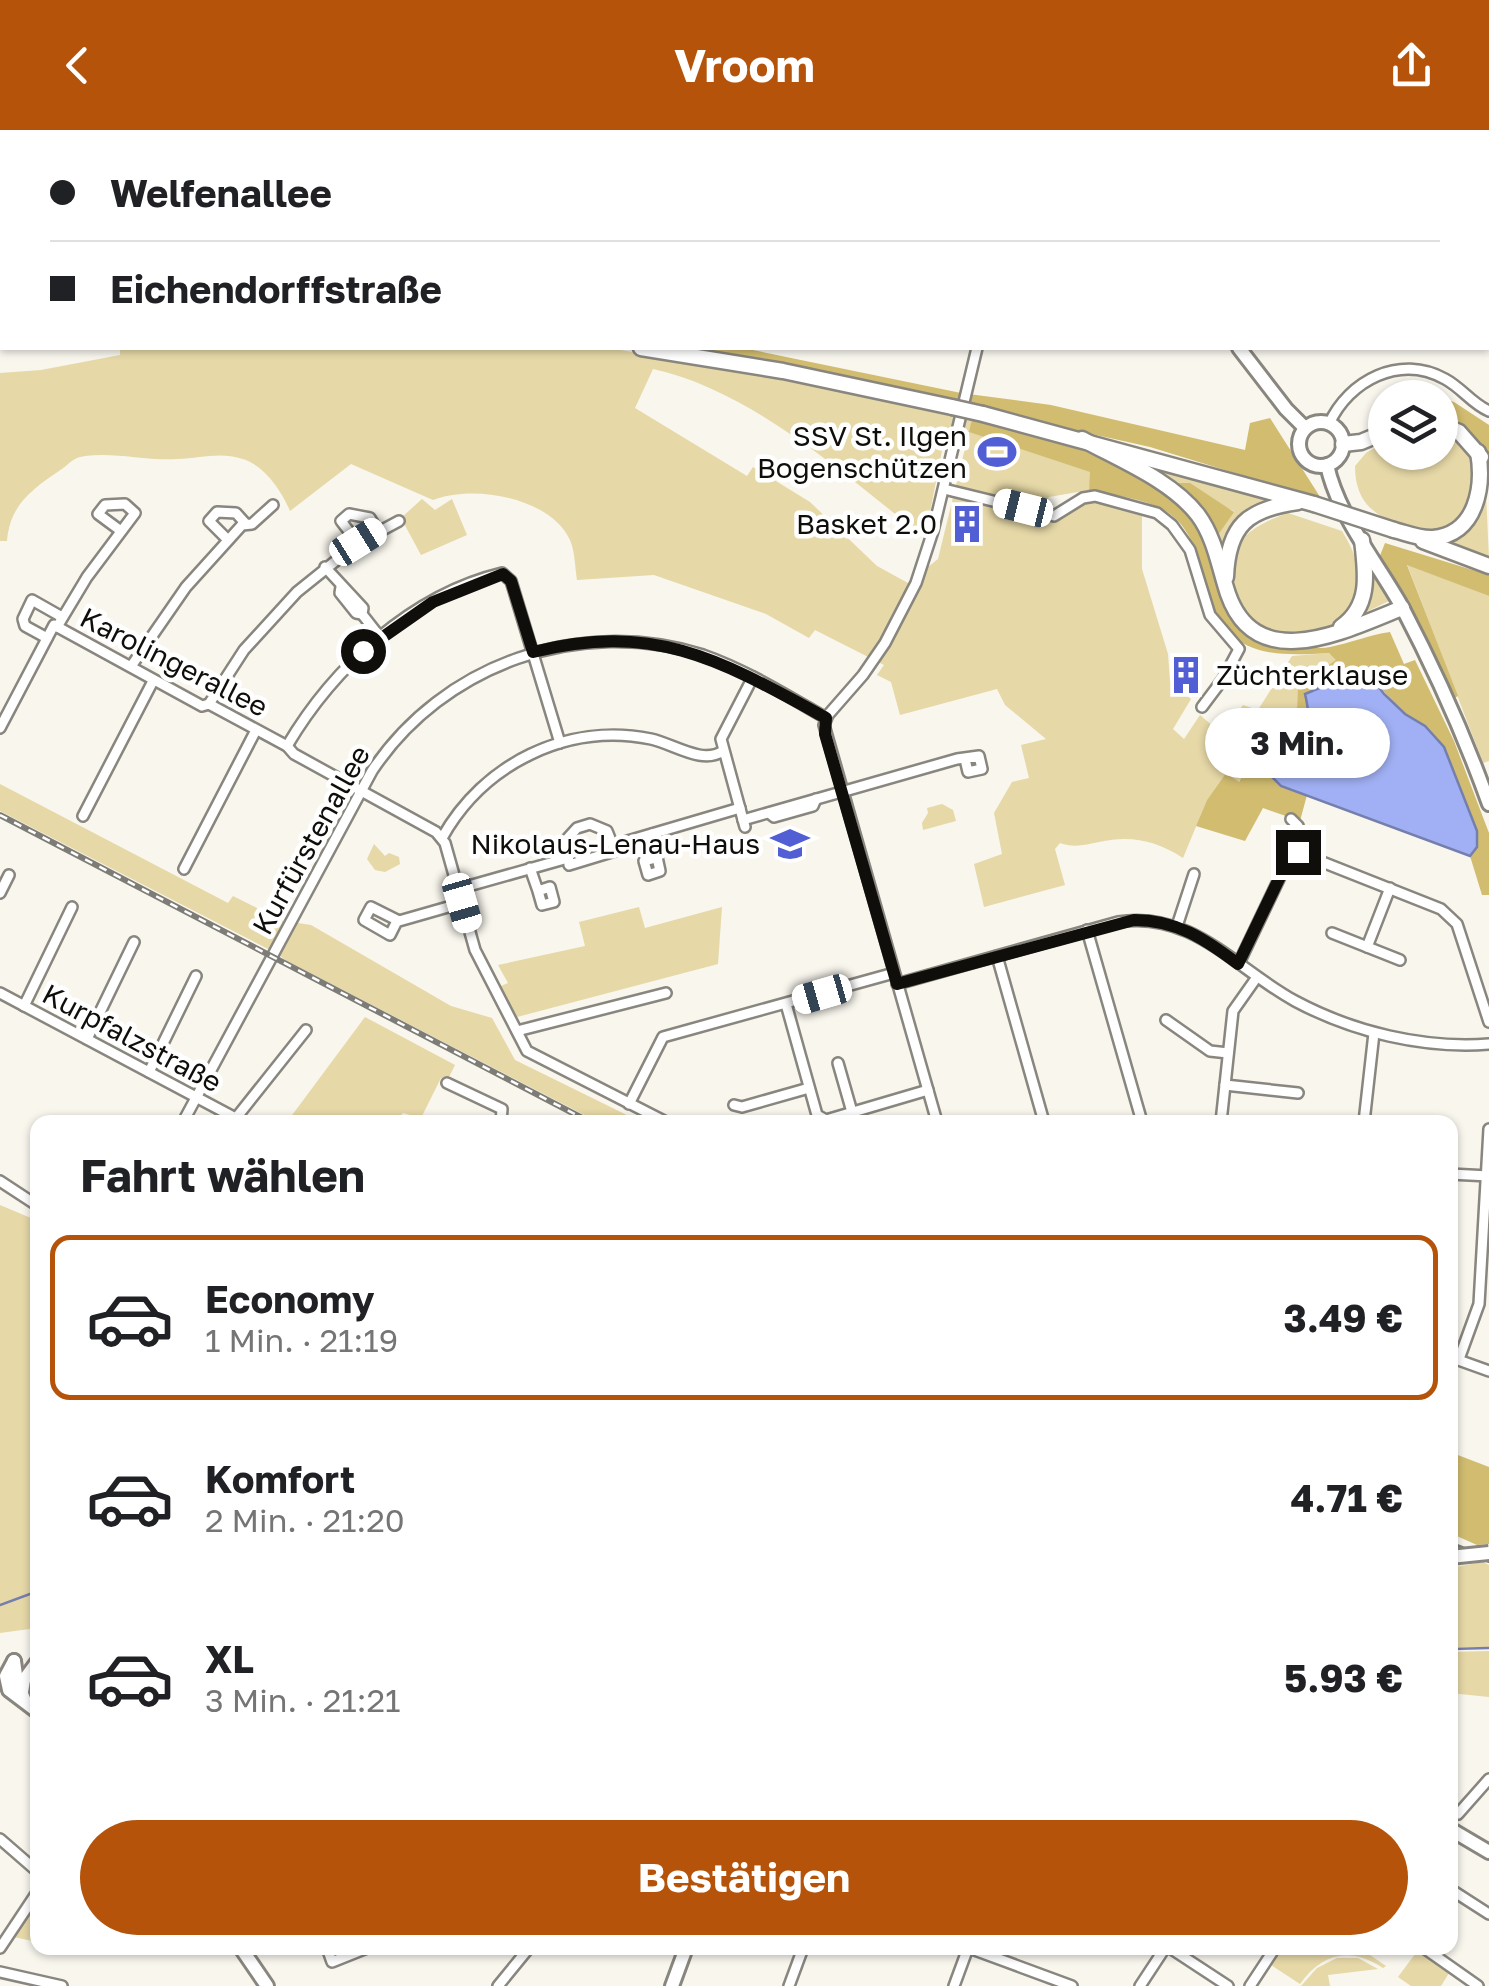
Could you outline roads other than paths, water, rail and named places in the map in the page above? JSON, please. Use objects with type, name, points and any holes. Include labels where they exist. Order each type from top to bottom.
[{"type":"main road","points":[[653,350],[958,405],[1310,502],[1489,566]]},
{"type":"main road","points":[[1458,432],[1478,452],[1489,482]]},
{"type":"main road","points":[[1082,439],[1149,477],[1191,507],[1212,542],[1238,612],[1261,632],[1296,642],[1324,639],[1402,608]]},
{"type":"main road","points":[[1342,444],[1368,439]]},
{"type":"main road","points":[[1394,530],[1428,539],[1442,536],[1468,518],[1481,488],[1478,452]]},
{"type":"main road","points":[[1225,582],[1228,549],[1242,523],[1266,507],[1310,502]]},
{"type":"main road","points":[[1324,639],[1353,618],[1364,596],[1362,540]]},
{"type":"street","points":[[935,1115],[825,734],[826,718],[864,675],[906,607],[930,545],[958,405],[977,350]]},
{"type":"street","points":[[1241,350],[1286,410],[1306,428]]},
{"type":"street","points":[[1329,424],[1343,400],[1358,387],[1374,376],[1396,370],[1415,369],[1447,380],[1489,412]]},
{"type":"street","points":[[1314,423],[1329,424],[1339,432],[1342,444],[1338,457],[1327,465],[1313,464],[1302,455],[1299,441],[1314,423]]},
{"type":"street","points":[[1327,465],[1347,513],[1402,608],[1448,704],[1489,804]]},
{"type":"street","points":[[944,489],[1054,516],[1085,497],[1094,496],[1164,518],[1188,546],[1213,620],[1239,649],[1202,707]]},
{"type":"street","points":[[242,526],[252,524],[273,505]]},
{"type":"street","points":[[132,666],[172,605],[245,522],[236,513],[217,512],[209,521],[228,540]]},
{"type":"street","points":[[358,542],[341,521],[349,514],[370,518],[378,530]]},
{"type":"street","points":[[209,704],[231,667],[262,628],[358,542],[399,521]]},
{"type":"street","points":[[60,622],[120,531]]},
{"type":"street","points":[[325,568],[363,608],[362,614],[380,638]]},
{"type":"street","points":[[287,746],[330,685],[380,638],[445,596],[503,574],[511,581],[560,743]]},
{"type":"street","name":"Karolingerallee","points":[[60,622],[48,638],[25,626],[23,619],[32,600],[133,670],[202,706],[209,704],[287,746],[294,754],[442,838]]},
{"type":"street","points":[[0,728],[48,638]]},
{"type":"street","name":"Kurfürstenallee","points":[[187,1115],[361,790],[396,740],[437,701],[487,670],[533,652],[587,642],[652,644],[707,657],[753,677],[826,718]]},
{"type":"street","points":[[753,677],[722,733],[744,824],[769,813],[774,817],[813,806],[816,799],[965,760]]},
{"type":"street","points":[[83,816],[153,681]]},
{"type":"street","points":[[184,869],[256,730]]},
{"type":"street","points":[[652,1115],[528,1051],[476,950],[442,838],[458,811],[494,776],[523,758],[560,743],[593,736],[624,736],[656,740],[706,758],[724,751]]},
{"type":"street","points":[[614,844],[740,808]]},
{"type":"street","points":[[1238,964],[1293,852],[1298,828],[1291,819]]},
{"type":"street","points":[[584,824],[604,829],[616,851],[569,865],[568,858],[568,836],[584,824]]},
{"type":"street","points":[[652,834],[656,858]]},
{"type":"street","points":[[1293,852],[1441,908],[1454,920],[1489,1022]]},
{"type":"street","points":[[458,889],[568,858]]},
{"type":"street","points":[[530,868],[538,891]]},
{"type":"street","points":[[1177,926],[1194,874]]},
{"type":"street","points":[[0,893],[9,875]]},
{"type":"street","points":[[1367,947],[1390,888]]},
{"type":"street","points":[[397,921],[462,903]]},
{"type":"street","points":[[24,1006],[72,907]]},
{"type":"street","points":[[629,1104],[663,1037],[1134,920],[1177,926],[1206,940],[1309,1008],[1374,1033],[1489,1044]]},
{"type":"street","points":[[1087,930],[1140,1115]]},
{"type":"street","points":[[1332,933],[1400,960]]},
{"type":"street","points":[[87,1039],[134,942]]},
{"type":"street","points":[[997,956],[1042,1115]]},
{"type":"street","points":[[149,1072],[196,976]]},
{"type":"street","points":[[1222,1115],[1233,1010],[1257,977]]},
{"type":"street","name":"Kurpfalzstraße","points":[[0,993],[230,1115]]},
{"type":"street","points":[[517,1031],[666,993]]},
{"type":"street","points":[[786,1004],[817,1115]]},
{"type":"street","points":[[1166,1020],[1210,1051],[1228,1053]]},
{"type":"street","points":[[244,1115],[306,1030]]},
{"type":"street","points":[[1365,1115],[1374,1033]]},
{"type":"street","points":[[838,1063],[852,1112]]},
{"type":"street","points":[[446,1083],[502,1109],[502,1115]]},
{"type":"street","points":[[1225,1085],[1298,1093]]},
{"type":"street","points":[[734,1105],[742,1107],[810,1088]]},
{"type":"street","points":[[842,1115],[928,1090]]},
{"type":"street","points":[[1458,1349],[1479,1304],[1489,1129]]},
{"type":"street","points":[[1458,1174],[1488,1176]]},
{"type":"street","points":[[0,1181],[30,1201]]},
{"type":"street","points":[[1458,1359],[1489,1371]]},
{"type":"street","points":[[1458,1556],[1489,1553]]},
{"type":"street","points":[[7,1662],[4,1683],[16,1698],[30,1704]]},
{"type":"street","points":[[7,1662],[30,1704]]},
{"type":"street","points":[[30,1671],[24,1680],[30,1704]]},
{"type":"street","points":[[1458,1814],[1489,1779]]},
{"type":"street","points":[[1458,1834],[1489,1852]]},
{"type":"street","points":[[0,1839],[30,1865]]},
{"type":"street","points":[[1458,1895],[1489,1914]]},
{"type":"street","points":[[1,1943],[30,1903]]},
{"type":"street","points":[[246,1955],[267,1986]]},
{"type":"street","points":[[329,1955],[332,1962],[350,1955]]},
{"type":"street","points":[[498,1986],[522,1955]]},
{"type":"street","points":[[672,1986],[683,1955]]},
{"type":"street","points":[[788,1986],[800,1955]]},
{"type":"street","points":[[954,1986],[966,1955]]},
{"type":"street","points":[[988,1955],[1072,1986]]},
{"type":"street","points":[[1140,1986],[1163,1955]]},
{"type":"street","points":[[1179,1955],[1228,1986]]},
{"type":"street","points":[[1250,1986],[1270,1955]]},
{"type":"street","points":[[1434,1955],[1478,1986]]},
{"type":"street","points":[[0,1972],[62,1986]]},
{"type":"water","points":[[1365,669],[1384,694],[1425,726],[1444,747],[1477,831],[1477,847],[1470,856],[1281,786],[1271,776],[1264,762],[1268,757],[1291,748],[1304,735],[1308,718],[1305,694]]},
{"type":"waterway","points":[[0,1605],[30,1594]]},
{"type":"waterway","points":[[1458,1649],[1489,1648]]},
{"type":"railway","points":[[0,815],[577,1115]]},
{"type":"railway","points":[[1458,1547],[1489,1560]]},
{"type":"place","name":"SSV St. Ilgen Bogenschützen","points":[[997,452]]},
{"type":"place","name":"Basket 2.0","points":[[967,524]]},
{"type":"place","name":"Züchterklause","points":[[1186,675]]},
{"type":"place","name":"Nikolaus-Lenau-Haus","points":[[790,844]]}]
